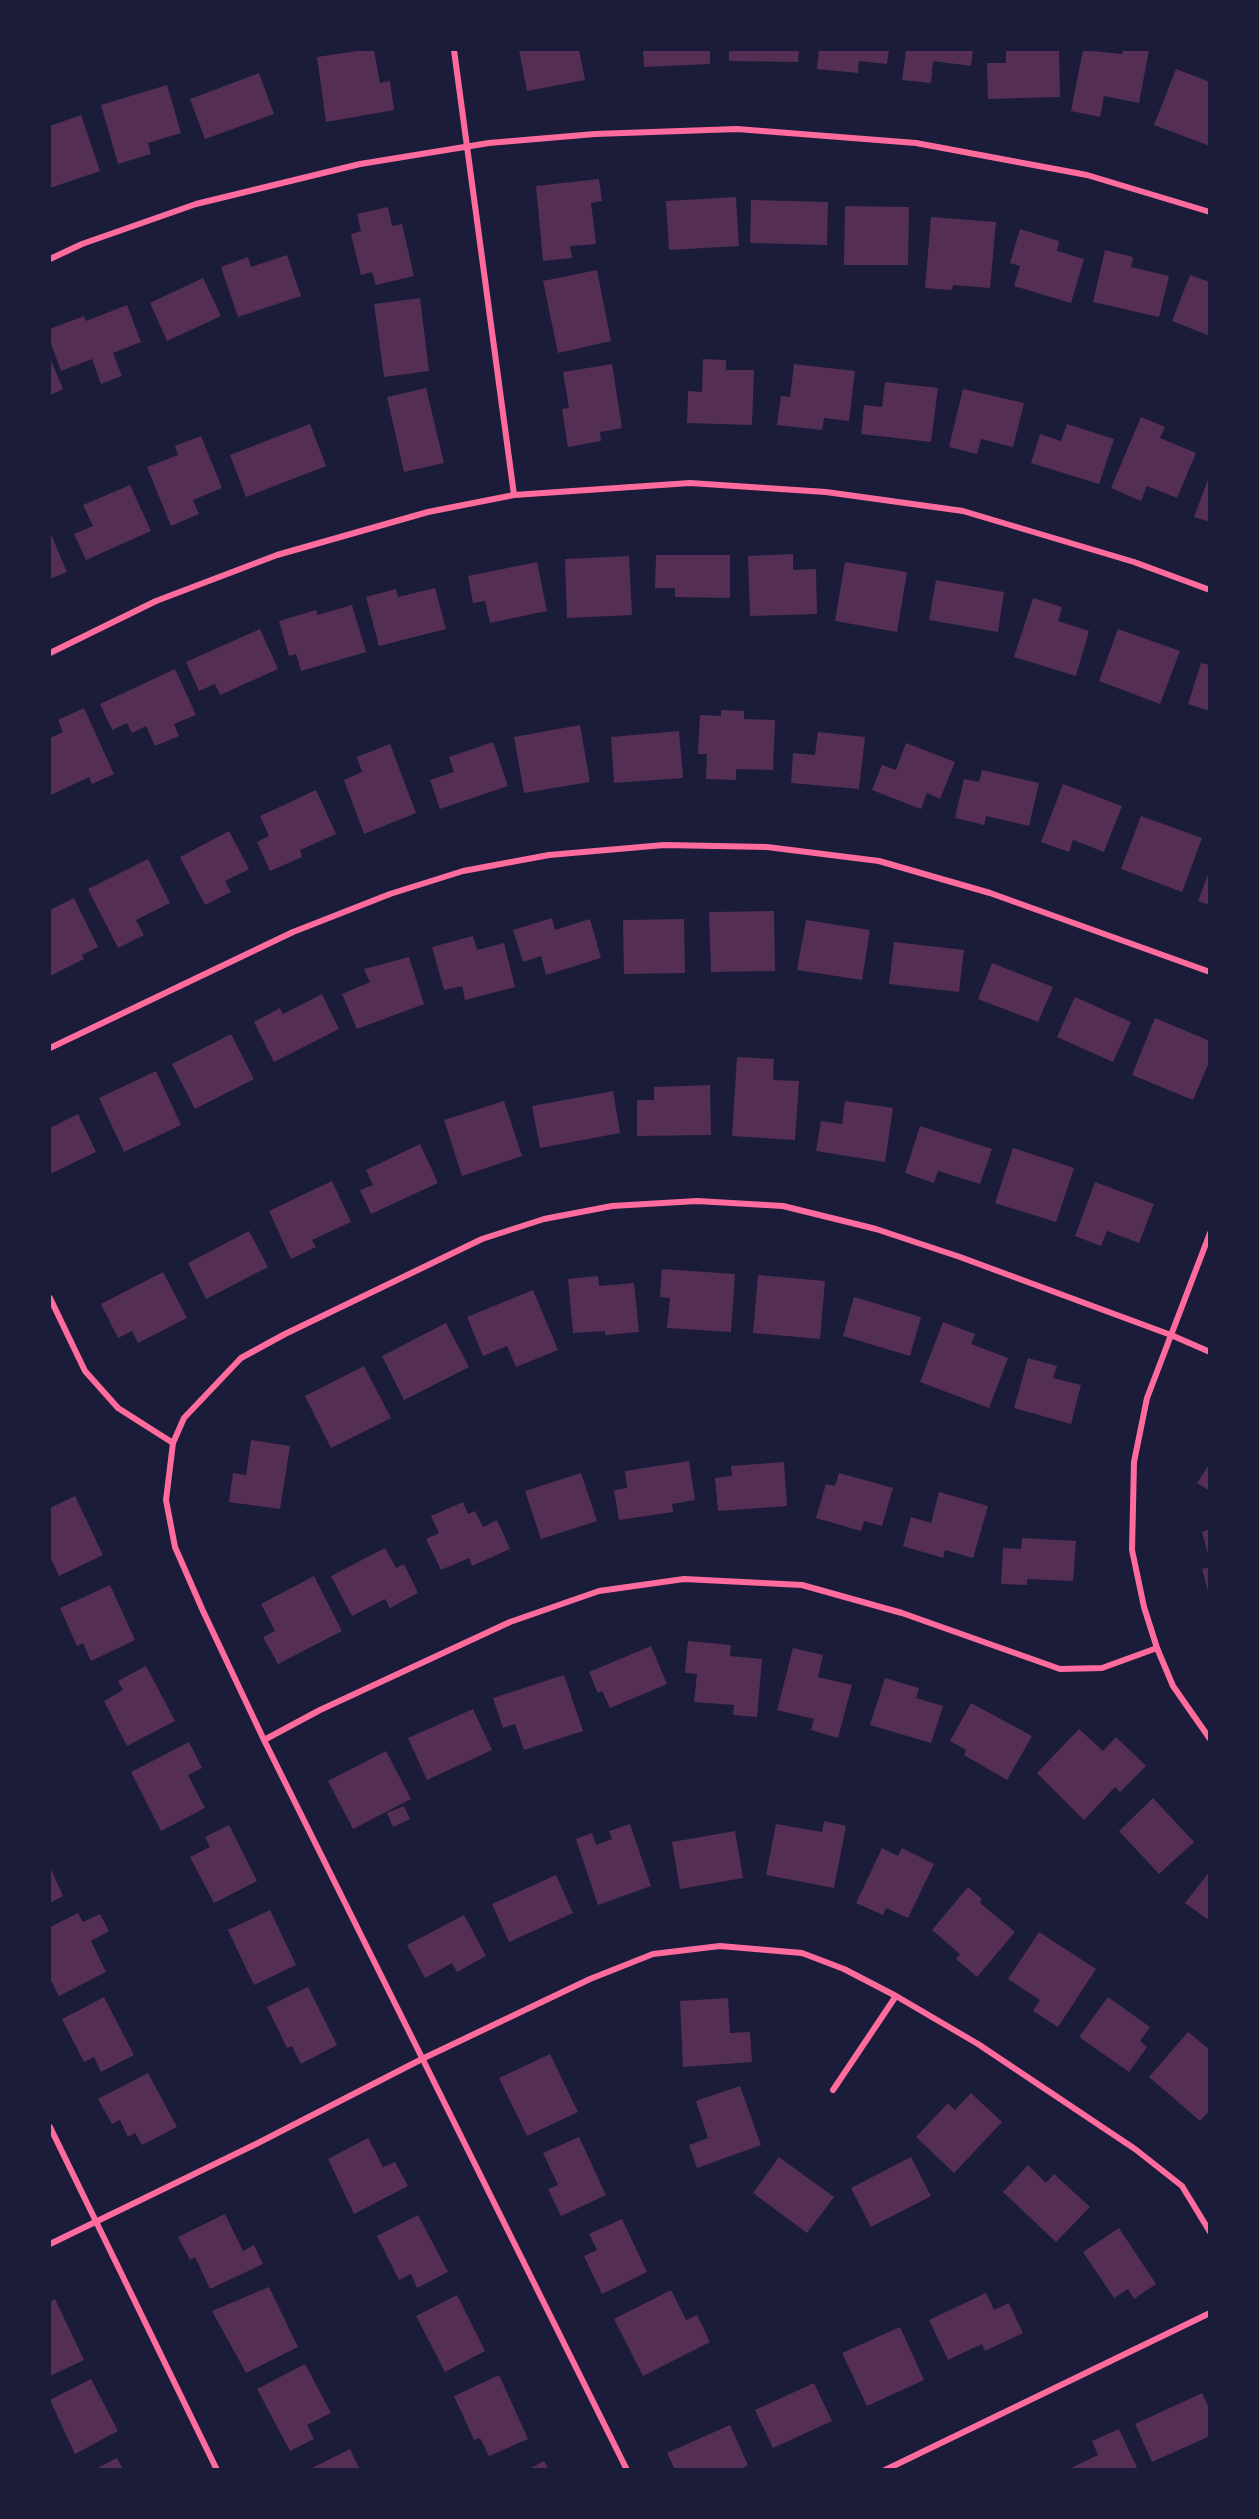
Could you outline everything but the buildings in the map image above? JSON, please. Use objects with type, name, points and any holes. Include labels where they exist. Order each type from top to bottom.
[{"type":"street","points":[[454,50],[514,495]]},
{"type":"street","points":[[50,260],[82,244],[196,204],[360,164],[468,146],[595,134],[736,129],[916,143],[1087,176],[1209,213]]},
{"type":"street","points":[[50,653],[156,601],[277,555],[428,512],[514,495],[690,483],[826,492],[963,511],[1134,562],[1209,590]]},
{"type":"street","points":[[50,1048],[293,932],[390,894],[463,871],[549,855],[664,845],[767,847],[879,861],[990,893],[1209,972]]},
{"type":"street","points":[[627,2469],[264,1740],[175,1547],[166,1500],[173,1443],[184,1418],[241,1358],[285,1334],[482,1239],[544,1219],[612,1206],[697,1201],[783,1206],[876,1228],[1171,1335],[1209,1352]]},
{"type":"street","points":[[1209,1233],[1147,1398],[1134,1462],[1132,1550],[1144,1607],[1156,1648],[1173,1686],[1209,1739]]},
{"type":"street","points":[[50,1298],[85,1371],[118,1408],[173,1443]]},
{"type":"street","points":[[264,1740],[320,1710],[510,1622],[599,1591],[684,1579],[802,1586],[902,1613],[1060,1669],[1102,1668],[1156,1648]]},
{"type":"street","points":[[50,2244],[424,2058],[590,1979],[653,1954],[720,1946],[802,1953],[844,1969],[896,1996],[978,2044],[1135,2149],[1182,2186],[1209,2232]]},
{"type":"street","points":[[833,2090],[896,1996]]},
{"type":"street","points":[[50,2127],[217,2469]]},
{"type":"street","points":[[885,2469],[1209,2313]]}]
